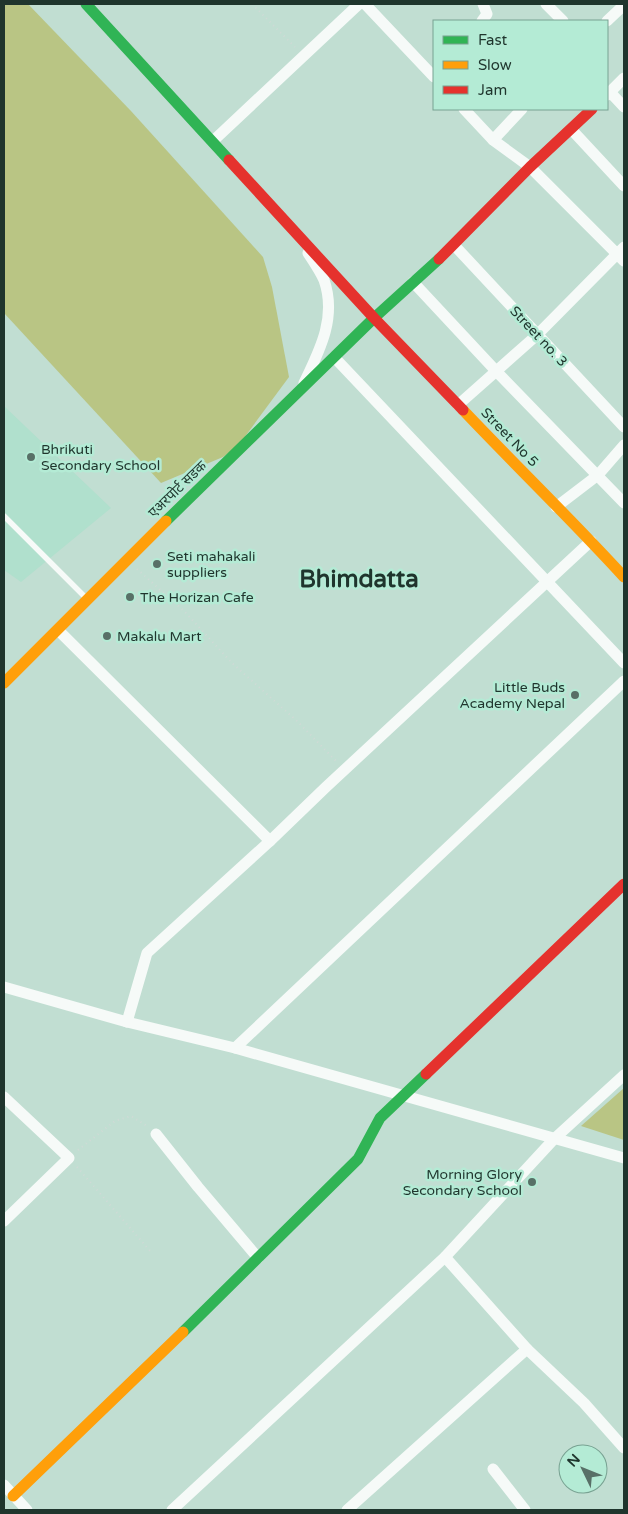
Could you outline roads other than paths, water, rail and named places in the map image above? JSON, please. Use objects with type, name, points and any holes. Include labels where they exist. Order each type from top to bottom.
[{"type":"street","name":"Street No 5","points":[[86,4],[374,318],[624,577]]},
{"type":"street","points":[[212,141],[359,4]]},
{"type":"street","points":[[365,4],[433,73]]},
{"type":"street","points":[[483,4],[487,14],[483,20]]},
{"type":"street","points":[[562,20],[550,8],[563,4]]},
{"type":"street","points":[[608,20],[624,5]]},
{"type":"street","points":[[624,78],[608,94],[624,107]]},
{"type":"street","points":[[458,405],[622,254],[530,168],[493,140],[465,110]]},
{"type":"street","points":[[493,140],[521,110]]},
{"type":"street","name":"एअरपोर्ट सडक","points":[[4,683],[126,560],[301,389],[374,318],[454,245],[591,110]]},
{"type":"street","points":[[571,129],[624,186]]},
{"type":"street","points":[[298,236],[324,280],[328,300],[326,333],[301,389]]},
{"type":"street","name":"Street no. 3","points":[[454,245],[624,427]]},
{"type":"street","points":[[413,282],[624,503]]},
{"type":"street","points":[[334,357],[624,662]]},
{"type":"street","points":[[556,507],[598,475],[624,445]]},
{"type":"street","points":[[127,1022],[147,953],[270,841],[591,541]]},
{"type":"street","points":[[58,630],[270,841]]},
{"type":"street","points":[[236,1048],[624,681]]},
{"type":"street","points":[[13,1496],[358,1159],[380,1118],[624,884]]},
{"type":"street","points":[[4,987],[127,1022],[236,1048],[624,1158]]},
{"type":"street","points":[[172,1510],[445,1257],[554,1139],[624,1075]]},
{"type":"street","points":[[4,1097],[69,1158],[4,1221]]},
{"type":"street","points":[[156,1134],[258,1258]]},
{"type":"street","points":[[445,1257],[527,1349],[584,1403],[624,1448]]},
{"type":"street","points":[[347,1510],[527,1349]]},
{"type":"street","points":[[493,1469],[525,1510]]},
{"type":"street","points":[[4,1485],[27,1510]]},
{"type":"lane","points":[[4,516],[87,599]]},
{"type":"place","name":"Bhrikuti Secondary School","points":[[31,457]]},
{"type":"place","name":"Seti mahakali suppliers","points":[[157,564]]},
{"type":"place","name":"The Horizan Cafe","points":[[130,597]]},
{"type":"place","name":"Makalu Mart","points":[[107,636]]},
{"type":"place","name":"Little Buds Academy Nepal","points":[[575,695]]},
{"type":"place","name":"Morning Glory Secondary School","points":[[532,1182]]},
{"type":"district","name":"Bhimdatta","points":[[359,579]]}]
